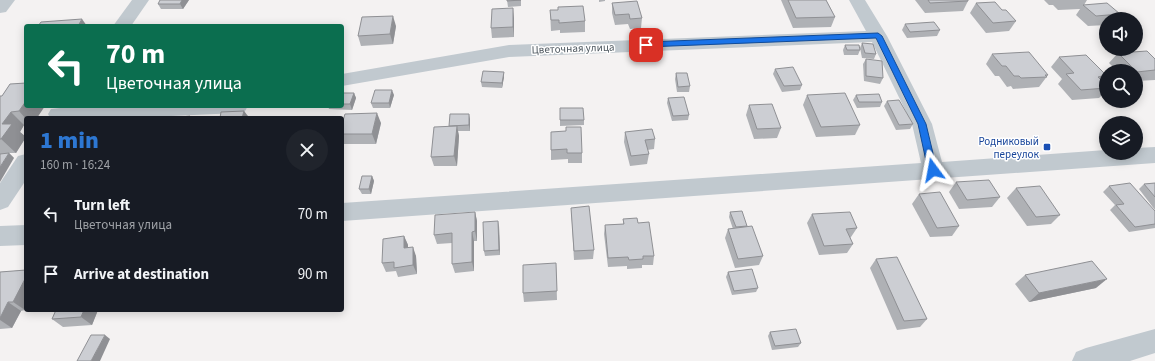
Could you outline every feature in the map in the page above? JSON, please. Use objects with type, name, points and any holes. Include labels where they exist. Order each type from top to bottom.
[{"type":"street","points":[[0,8],[7,0]]},
{"type":"street","points":[[123,24],[141,0]]},
{"type":"street","points":[[856,0],[878,36],[922,124],[933,170]]},
{"type":"street","name":"Цветочная улица","points":[[344,80],[509,51],[878,36]]},
{"type":"street","points":[[59,112],[178,108]]},
{"type":"street","points":[[344,212],[1155,155]]},
{"type":"street","points":[[0,201],[24,165]]},
{"type":"street","points":[[0,236],[24,235]]},
{"type":"street","points":[[1086,361],[1155,341]]},
{"type":"building","points":[[160,0],[182,0],[180,4],[158,4]]},
{"type":"building","points":[[788,0],[826,0],[835,17],[796,18]]},
{"type":"building","points":[[928,0],[968,0],[968,1],[930,3]]},
{"type":"building","points":[[637,1],[642,18],[630,19],[629,14],[615,15],[612,3]]},
{"type":"building","points":[[995,2],[1002,10],[1006,10],[1016,21],[993,23],[976,3]]},
{"type":"building","points":[[1107,3],[1118,12],[1099,12],[1099,16],[1096,16],[1083,5]]},
{"type":"building","points":[[583,6],[585,21],[559,23],[559,20],[551,20],[550,10],[558,10],[558,7]]},
{"type":"building","points":[[513,8],[513,27],[491,28],[492,9]]},
{"type":"building","points":[[393,16],[390,34],[358,36],[362,17]]},
{"type":"building","points":[[82,19],[79,24],[40,24],[41,22]]},
{"type":"building","points":[[934,22],[940,30],[910,32],[905,24]]},
{"type":"building","points":[[862,43],[873,44],[876,54],[865,53]]},
{"type":"building","points":[[845,45],[859,45],[860,50],[847,50]]},
{"type":"building","points":[[1143,51],[1147,51],[1155,59],[1155,70],[1143,71],[1143,64],[1129,64],[1121,56],[1143,56]]},
{"type":"building","points":[[1029,52],[1048,75],[1045,75],[1047,77],[1021,78],[1019,76],[1014,76],[1006,66],[1002,66],[992,54]]},
{"type":"building","points":[[1086,55],[1099,68],[1099,89],[1081,90],[1066,74],[1074,73],[1059,57]]},
{"type":"building","points":[[866,59],[882,61],[883,78],[866,76]]},
{"type":"building","points":[[793,67],[802,85],[784,86],[775,69]]},
{"type":"building","points":[[483,71],[504,72],[502,83],[481,82]]},
{"type":"building","points":[[676,73],[687,73],[690,86],[678,87]]},
{"type":"building","points":[[24,83],[24,104],[19,111],[11,112],[2,124],[12,124],[0,139],[0,96],[2,96],[10,84]]},
{"type":"building","points":[[375,90],[392,90],[389,103],[371,103]]},
{"type":"building","points":[[344,93],[354,93],[350,104],[344,104]]},
{"type":"building","points":[[845,93],[860,125],[821,127],[807,95]]},
{"type":"building","points":[[879,94],[882,102],[859,102],[856,95]]},
{"type":"building","points":[[684,97],[689,115],[673,116],[668,98]]},
{"type":"building","points":[[899,100],[913,124],[899,125],[887,101]]},
{"type":"building","points":[[772,104],[781,128],[757,129],[749,105]]},
{"type":"building","points":[[560,108],[583,108],[584,120],[560,120]]},
{"type":"building","points":[[244,111],[243,116],[220,116],[221,112]]},
{"type":"building","points":[[377,113],[372,134],[344,134],[345,114]]},
{"type":"building","points":[[450,114],[469,114],[469,125],[449,126]]},
{"type":"building","points":[[457,126],[454,156],[431,157],[434,127]]},
{"type":"building","points":[[566,127],[581,127],[582,153],[567,153],[567,149],[551,150],[551,132],[566,131]]},
{"type":"building","points":[[652,129],[655,139],[645,140],[649,154],[631,156],[625,132]]},
{"type":"building","points":[[9,153],[0,167],[0,154]]},
{"type":"building","points":[[362,176],[372,176],[369,189],[359,189]]},
{"type":"building","points":[[989,180],[1000,197],[967,200],[956,182]]},
{"type":"building","points":[[1130,183],[1155,211],[1155,224],[1135,227],[1116,205],[1124,204],[1109,186]]},
{"type":"building","points":[[1155,183],[1155,197],[1144,184]]},
{"type":"building","points":[[1040,186],[1060,215],[1036,217],[1016,188]]},
{"type":"building","points":[[940,192],[959,226],[937,228],[919,194]]},
{"type":"building","points":[[589,206],[594,250],[574,251],[571,208]]},
{"type":"building","points":[[742,211],[747,226],[736,227],[730,212]]},
{"type":"building","points":[[475,212],[475,231],[472,232],[472,262],[452,264],[452,233],[434,235],[435,215]]},
{"type":"building","points":[[850,212],[857,228],[846,229],[853,244],[824,246],[812,214]]},
{"type":"building","points":[[637,218],[638,223],[649,222],[654,256],[643,256],[643,259],[629,260],[628,257],[608,258],[605,225],[624,224],[623,219]]},
{"type":"building","points":[[498,221],[499,250],[484,251],[483,222]]},
{"type":"building","points":[[752,226],[763,256],[738,259],[728,229]]},
{"type":"building","points":[[404,236],[404,248],[413,247],[413,265],[394,268],[394,262],[382,263],[383,239]]},
{"type":"building","points":[[897,257],[927,319],[904,321],[876,259]]},
{"type":"building","points":[[1092,261],[1107,279],[1039,293],[1025,275]]},
{"type":"building","points":[[556,263],[557,291],[523,293],[523,265]]},
{"type":"building","points":[[752,269],[758,288],[734,291],[728,272]]},
{"type":"building","points":[[24,270],[24,281],[13,302],[8,302],[0,318],[0,272]]},
{"type":"building","points":[[55,312],[83,312],[81,317],[52,319]]},
{"type":"building","points":[[796,329],[801,343],[775,346],[770,332]]},
{"type":"building","points":[[91,335],[105,335],[91,361],[77,361]]},
{"type":"place","name":"Родниковый переулок","points":[[1047,147]]},
{"type":"route","points":[[646,45],[878,36],[922,124],[933,170]]}]
